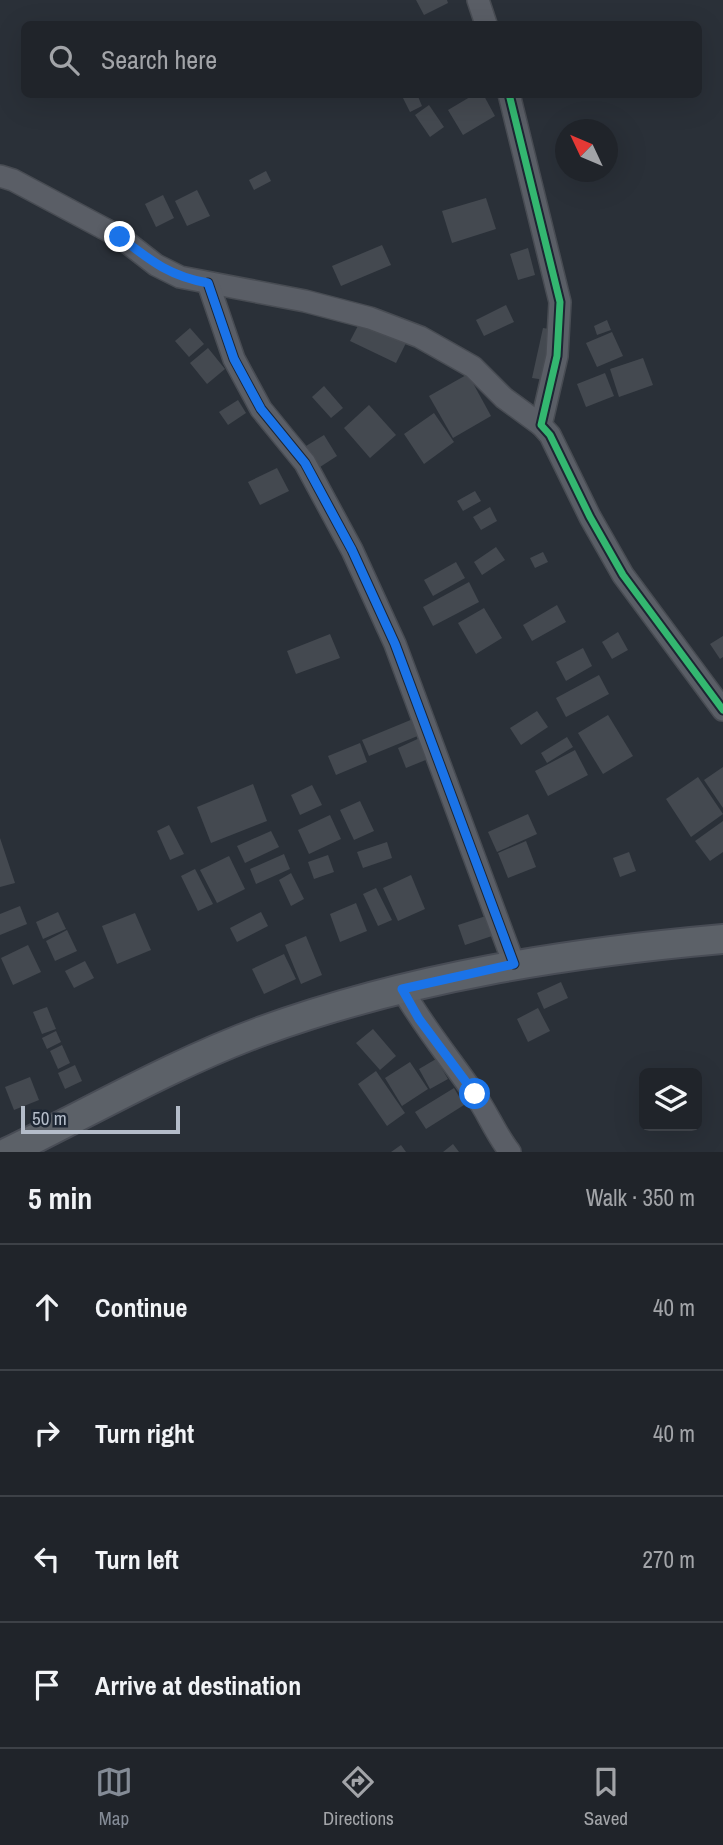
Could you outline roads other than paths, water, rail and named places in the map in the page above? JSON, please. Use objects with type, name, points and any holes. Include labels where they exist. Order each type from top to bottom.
[{"type":"main road","points":[[8,1152],[260,1032],[350,1002],[514,964],[723,939]]},
{"type":"street","points":[[478,0],[485,21]]},
{"type":"street","points":[[510,98],[561,302],[557,356],[541,425]]},
{"type":"street","points":[[0,176],[13,180],[120,237],[156,265],[180,278],[304,300],[370,318],[420,337],[473,367],[550,435],[590,517],[623,575],[723,710]]},
{"type":"street","points":[[208,283],[234,359],[261,409],[305,463],[352,550],[389,632],[514,964]]},
{"type":"street","points":[[402,989],[419,1019],[475,1094],[487,1119],[510,1152]]}]
